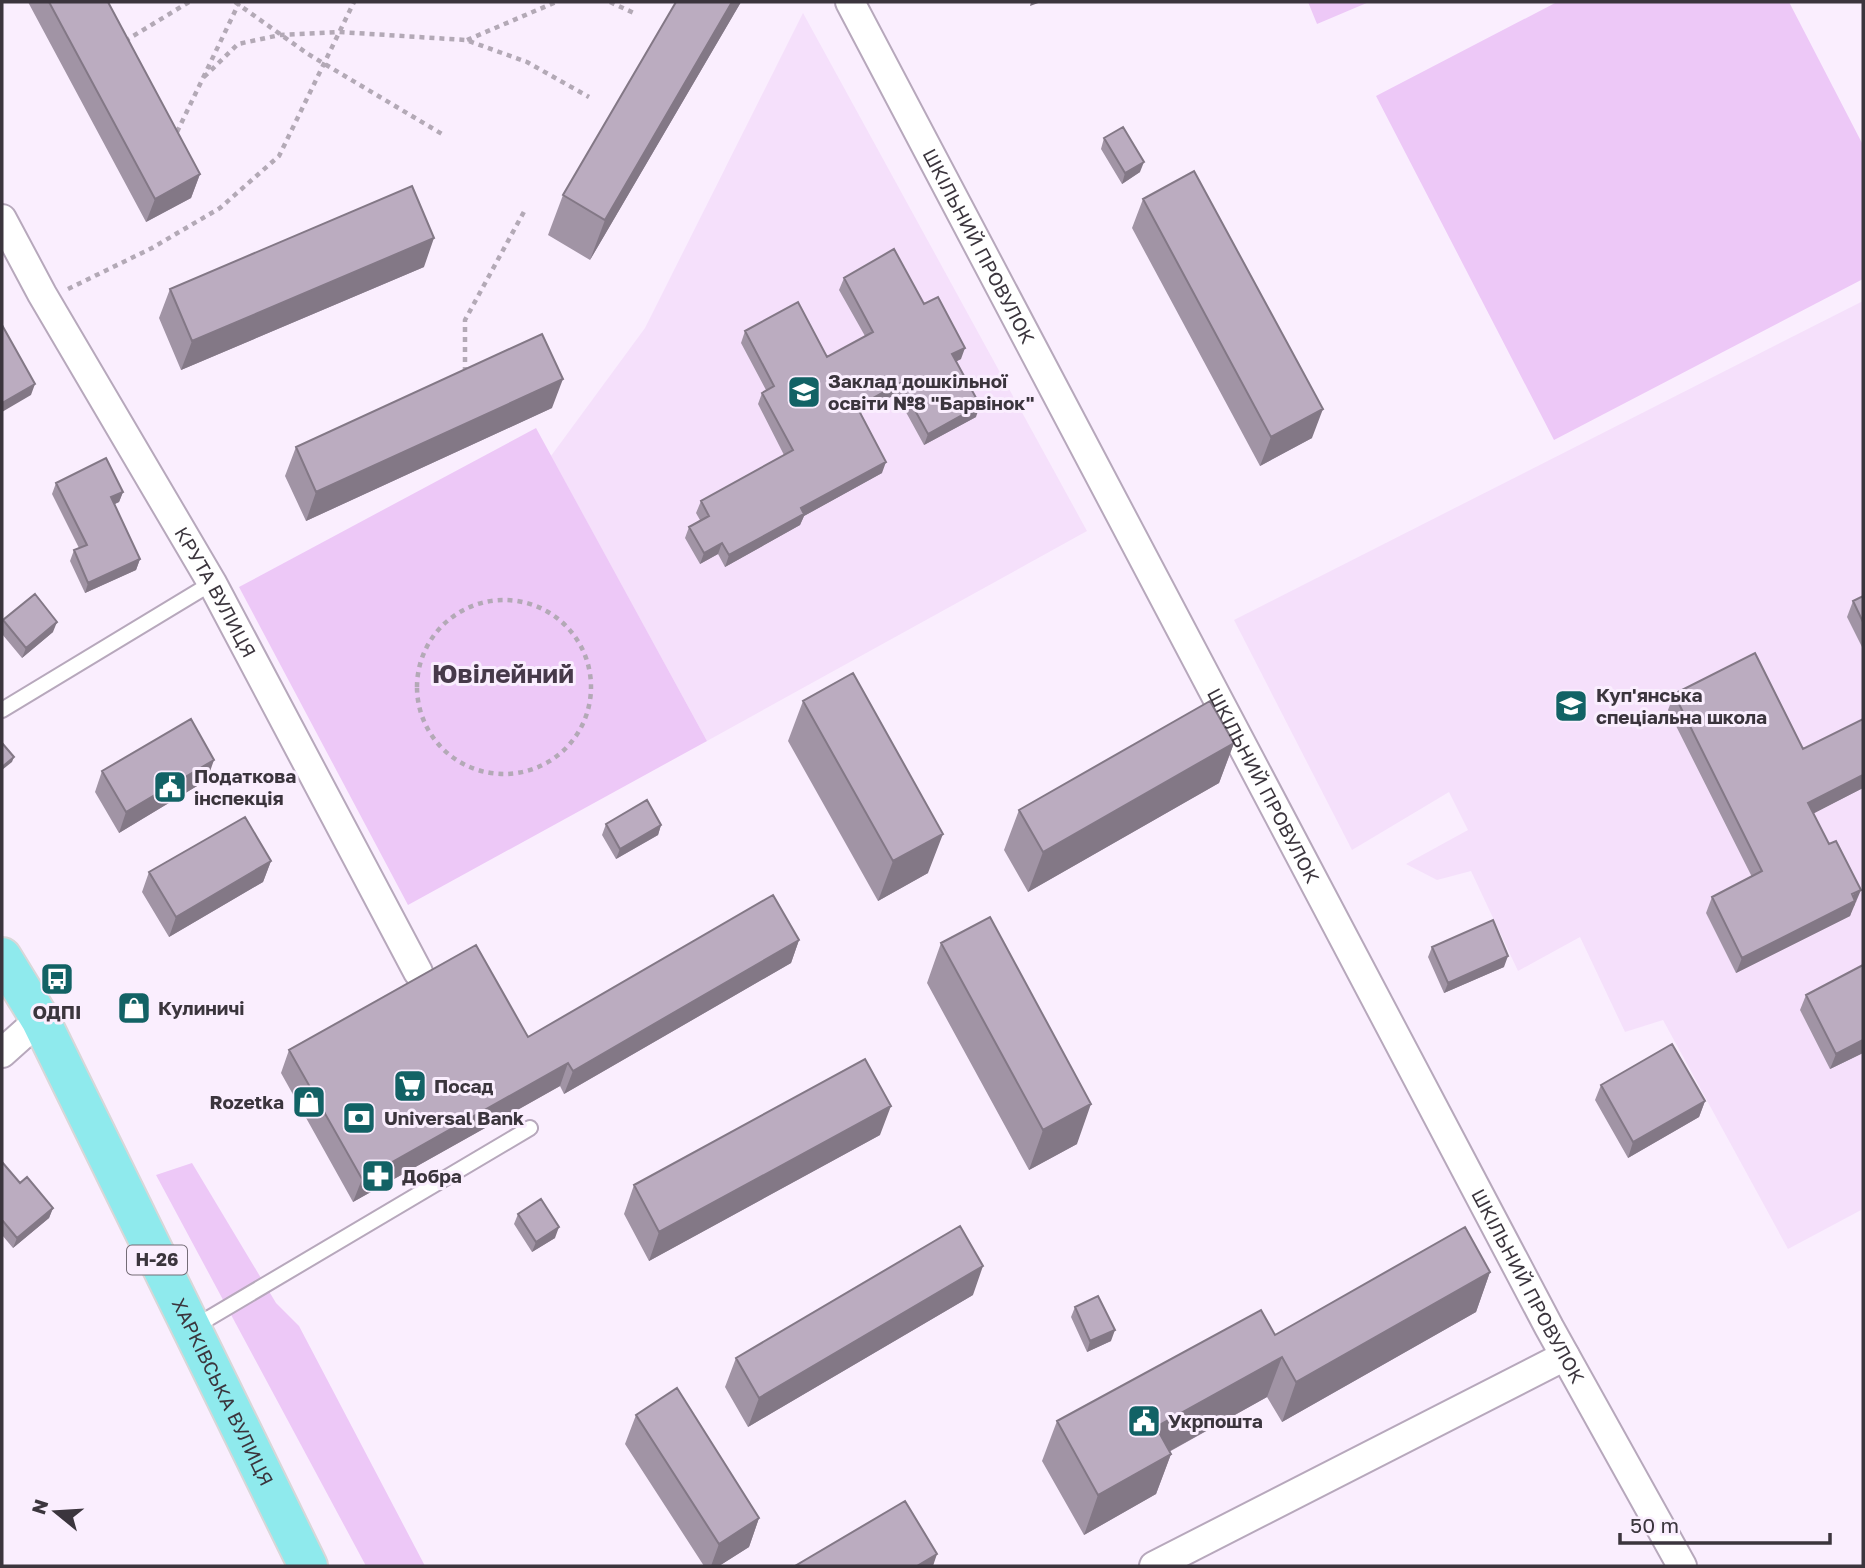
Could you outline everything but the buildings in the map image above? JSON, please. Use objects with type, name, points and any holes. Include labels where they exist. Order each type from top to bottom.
[{"type":"main road","name":"ХАРКІВСЬКА ВУЛИЦЯ","points":[[2,957],[40,1019],[306,1565]]},
{"type":"street","name":"ШКІЛЬНИЙ ПРОВУЛОК","points":[[850,2],[1565,1356],[1682,1566]]},
{"type":"street","name":"КРУТА ВУЛИЦЯ","points":[[2,219],[46,300],[212,583],[418,972]]},
{"type":"street","points":[[2,1053],[40,1019]]},
{"type":"street","points":[[1154,1566],[1565,1356]]},
{"type":"lane","points":[[2,710],[212,583]]},
{"type":"lane","points":[[190,1329],[530,1128]]},
{"type":"path","points":[[125,41],[189,2]]},
{"type":"path","points":[[46,300],[152,248],[220,208],[279,156],[354,2]]},
{"type":"path","points":[[466,40],[556,2]]},
{"type":"path","points":[[610,2],[636,14]]},
{"type":"path","points":[[177,132],[237,3],[280,35],[442,134]]},
{"type":"path","points":[[204,77],[238,44],[280,35],[339,32],[466,40],[527,62],[589,97]]},
{"type":"path","points":[[465,372],[465,320],[526,208]]},
{"type":"path","points":[[499,599],[528,603],[555,615],[576,636],[589,663],[591,693],[584,722],[569,745],[547,763],[521,773],[492,774],[468,766],[443,749],[426,726],[418,700],[419,669],[428,645],[445,622],[470,606],[499,599]]},
{"type":"shaded area","points":[[1308,2],[1369,2],[1317,24]]},
{"type":"shaded area","points":[[1557,2],[1789,2],[1863,145],[1863,279],[1554,440],[1376,96]]},
{"type":"shaded area","name":"Заклад дошкільної освіти №8 \"Барвінок\"","points":[[803,13],[1087,531],[707,741],[551,456],[645,328]]},
{"type":"shaded area","name":"Куп'янська спеціальна школа","points":[[1863,301],[1863,1209],[1788,1249],[1663,1020],[1625,1032],[1580,937],[1518,971],[1471,871],[1437,880],[1406,864],[1468,830],[1449,792],[1352,850],[1234,620]]},
{"type":"shaded area","points":[[536,428],[707,741],[408,905],[239,587]]},
{"type":"shaded area","points":[[192,1163],[276,1303],[299,1326],[425,1566],[366,1566],[156,1175]]},
{"type":"place","name":"Заклад дошкільної освіти №8 \"Барвінок\"","points":[[804,392]]},
{"type":"place","name":"Куп'янська спеціальна школа","points":[[1571,706]]},
{"type":"place","name":"Податкова інспекція","points":[[170,787]]},
{"type":"place","name":"ОДПІ","points":[[57,979]]},
{"type":"place","name":"Кулиничі","points":[[134,1008]]},
{"type":"place","name":"Посад","points":[[410,1086]]},
{"type":"place","name":"Rozetka","points":[[309,1102]]},
{"type":"place","name":"Universal Bank","points":[[359,1118]]},
{"type":"place","name":"Добра","points":[[378,1176]]},
{"type":"place","name":"Укрпошта","points":[[1144,1421]]},
{"type":"district","name":"Ювілейний","points":[[503,674]]}]
